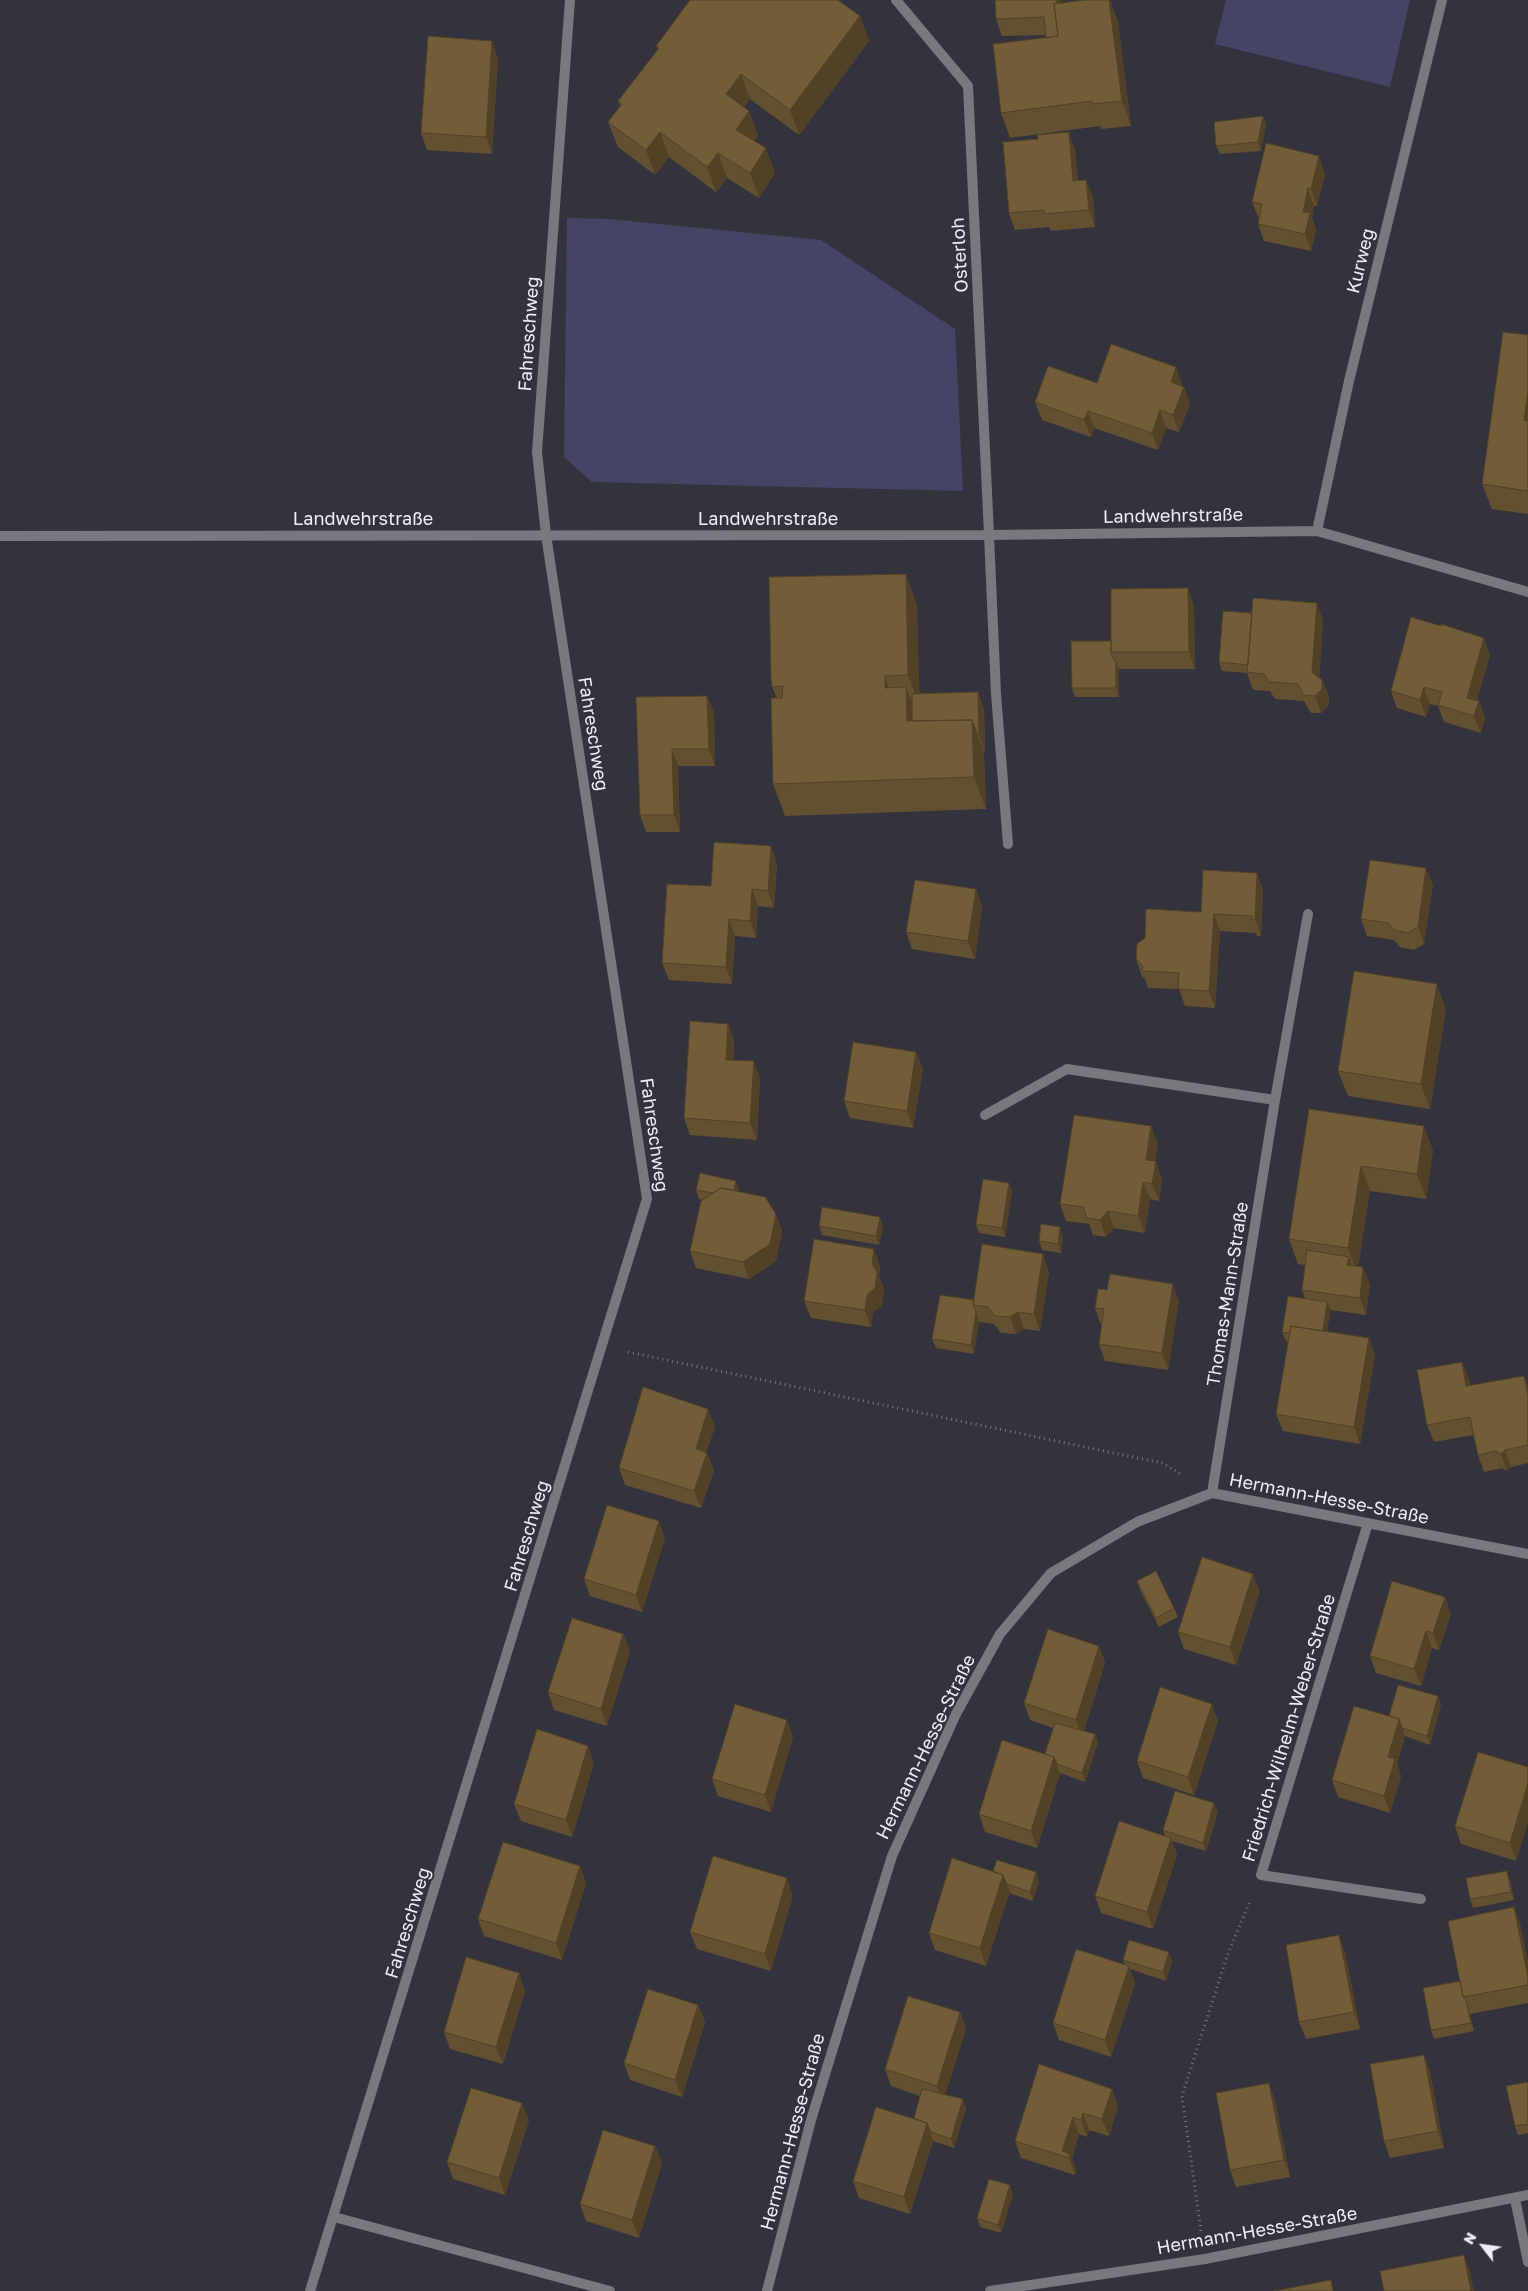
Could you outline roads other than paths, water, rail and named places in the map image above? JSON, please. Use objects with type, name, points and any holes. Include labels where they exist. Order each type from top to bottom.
[{"type":"street","name":"Fahreschweg","points":[[310,2291],[648,1199],[546,535],[537,452],[570,0]]},
{"type":"street","name":"Osterloh","points":[[896,0],[968,86],[996,694],[1008,844]]},
{"type":"street","name":"Kurweg","points":[[1317,531],[1349,381],[1442,0]]},
{"type":"street","name":"Landwehrstraße","points":[[0,536],[989,535],[1317,531],[1528,592]]},
{"type":"street","name":"Thomas-Mann-Straße","points":[[1212,1493],[1275,1100],[1308,914]]},
{"type":"street","points":[[985,1115],[1067,1069],[1275,1100]]},
{"type":"street","name":"Hermann-Hesse-Straße","points":[[767,2291],[811,2120],[892,1856],[956,1714],[1000,1634],[1051,1573],[1137,1522],[1212,1493],[1528,1554]]},
{"type":"street","name":"Friedrich-Wilhelm-Weber-Straße","points":[[1368,1523],[1261,1875],[1421,1899]]},
{"type":"street","name":"Hermann-Hesse-Straße","points":[[990,2291],[1205,2259],[1528,2195]]},
{"type":"street","points":[[1515,2199],[1528,2262]]},
{"type":"street","points":[[334,2217],[610,2291]]}]
